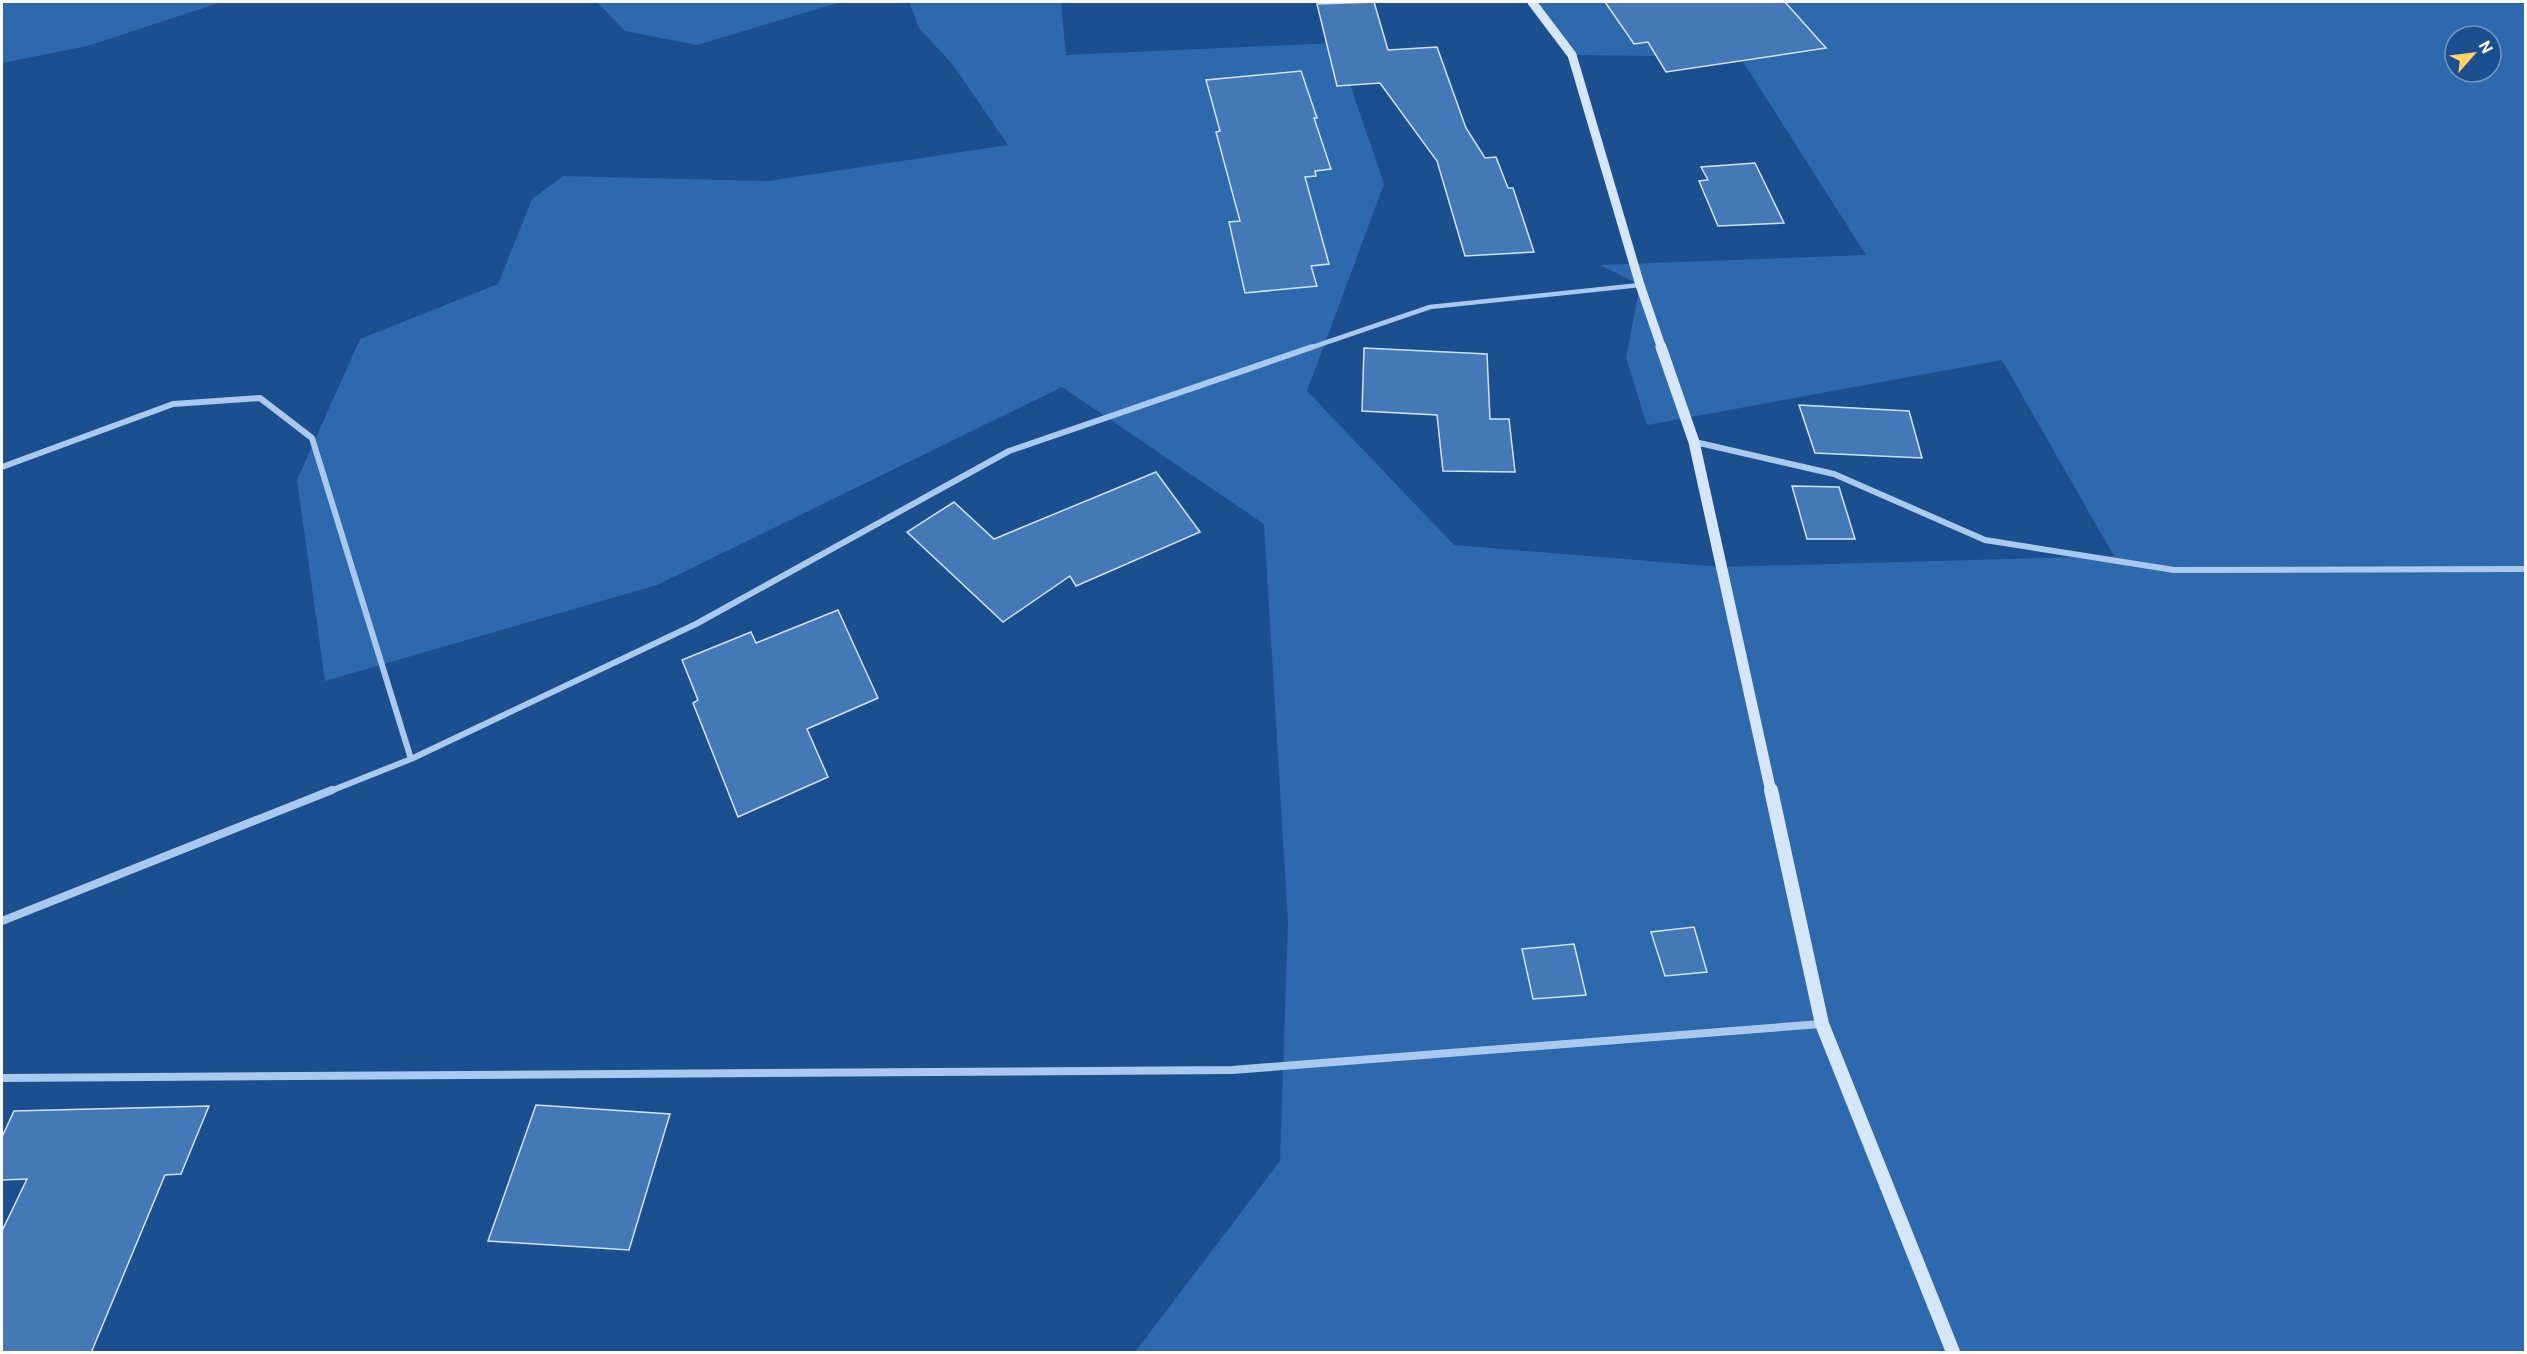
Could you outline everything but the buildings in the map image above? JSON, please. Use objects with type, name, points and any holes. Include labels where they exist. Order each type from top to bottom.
[{"type":"street","points":[[1532,2],[1572,55],[1640,285],[1694,442],[1822,1024],[1953,1353]]},
{"type":"street","points":[[2,921],[411,759],[696,624],[1009,451],[1430,307],[1640,285]]},
{"type":"street","points":[[2,467],[173,404],[260,398],[312,438],[411,759]]},
{"type":"street","points":[[1694,442],[1834,474],[1985,540],[2174,570],[2526,569]]},
{"type":"street","points":[[2,1078],[1232,1070],[1822,1024]]},
{"type":"shaded area","points":[[2,2],[222,2],[87,46],[2,63]]},
{"type":"shaded area","points":[[597,2],[841,2],[697,45],[625,31]]},
{"type":"shaded area","points":[[909,2],[1061,2],[1066,55],[1336,43],[1384,184],[1307,391],[1454,545],[1722,567],[2114,556],[2002,360],[1647,425],[1626,358],[1640,285],[1600,265],[1866,255],[1740,57],[1572,55],[1532,2],[2525,2],[2525,1352],[1135,1352],[1280,1161],[1288,922],[1264,524],[1062,387],[657,585],[325,681],[297,480],[360,339],[498,284],[532,199],[563,176],[768,181],[1008,145],[953,65],[919,28]]}]
